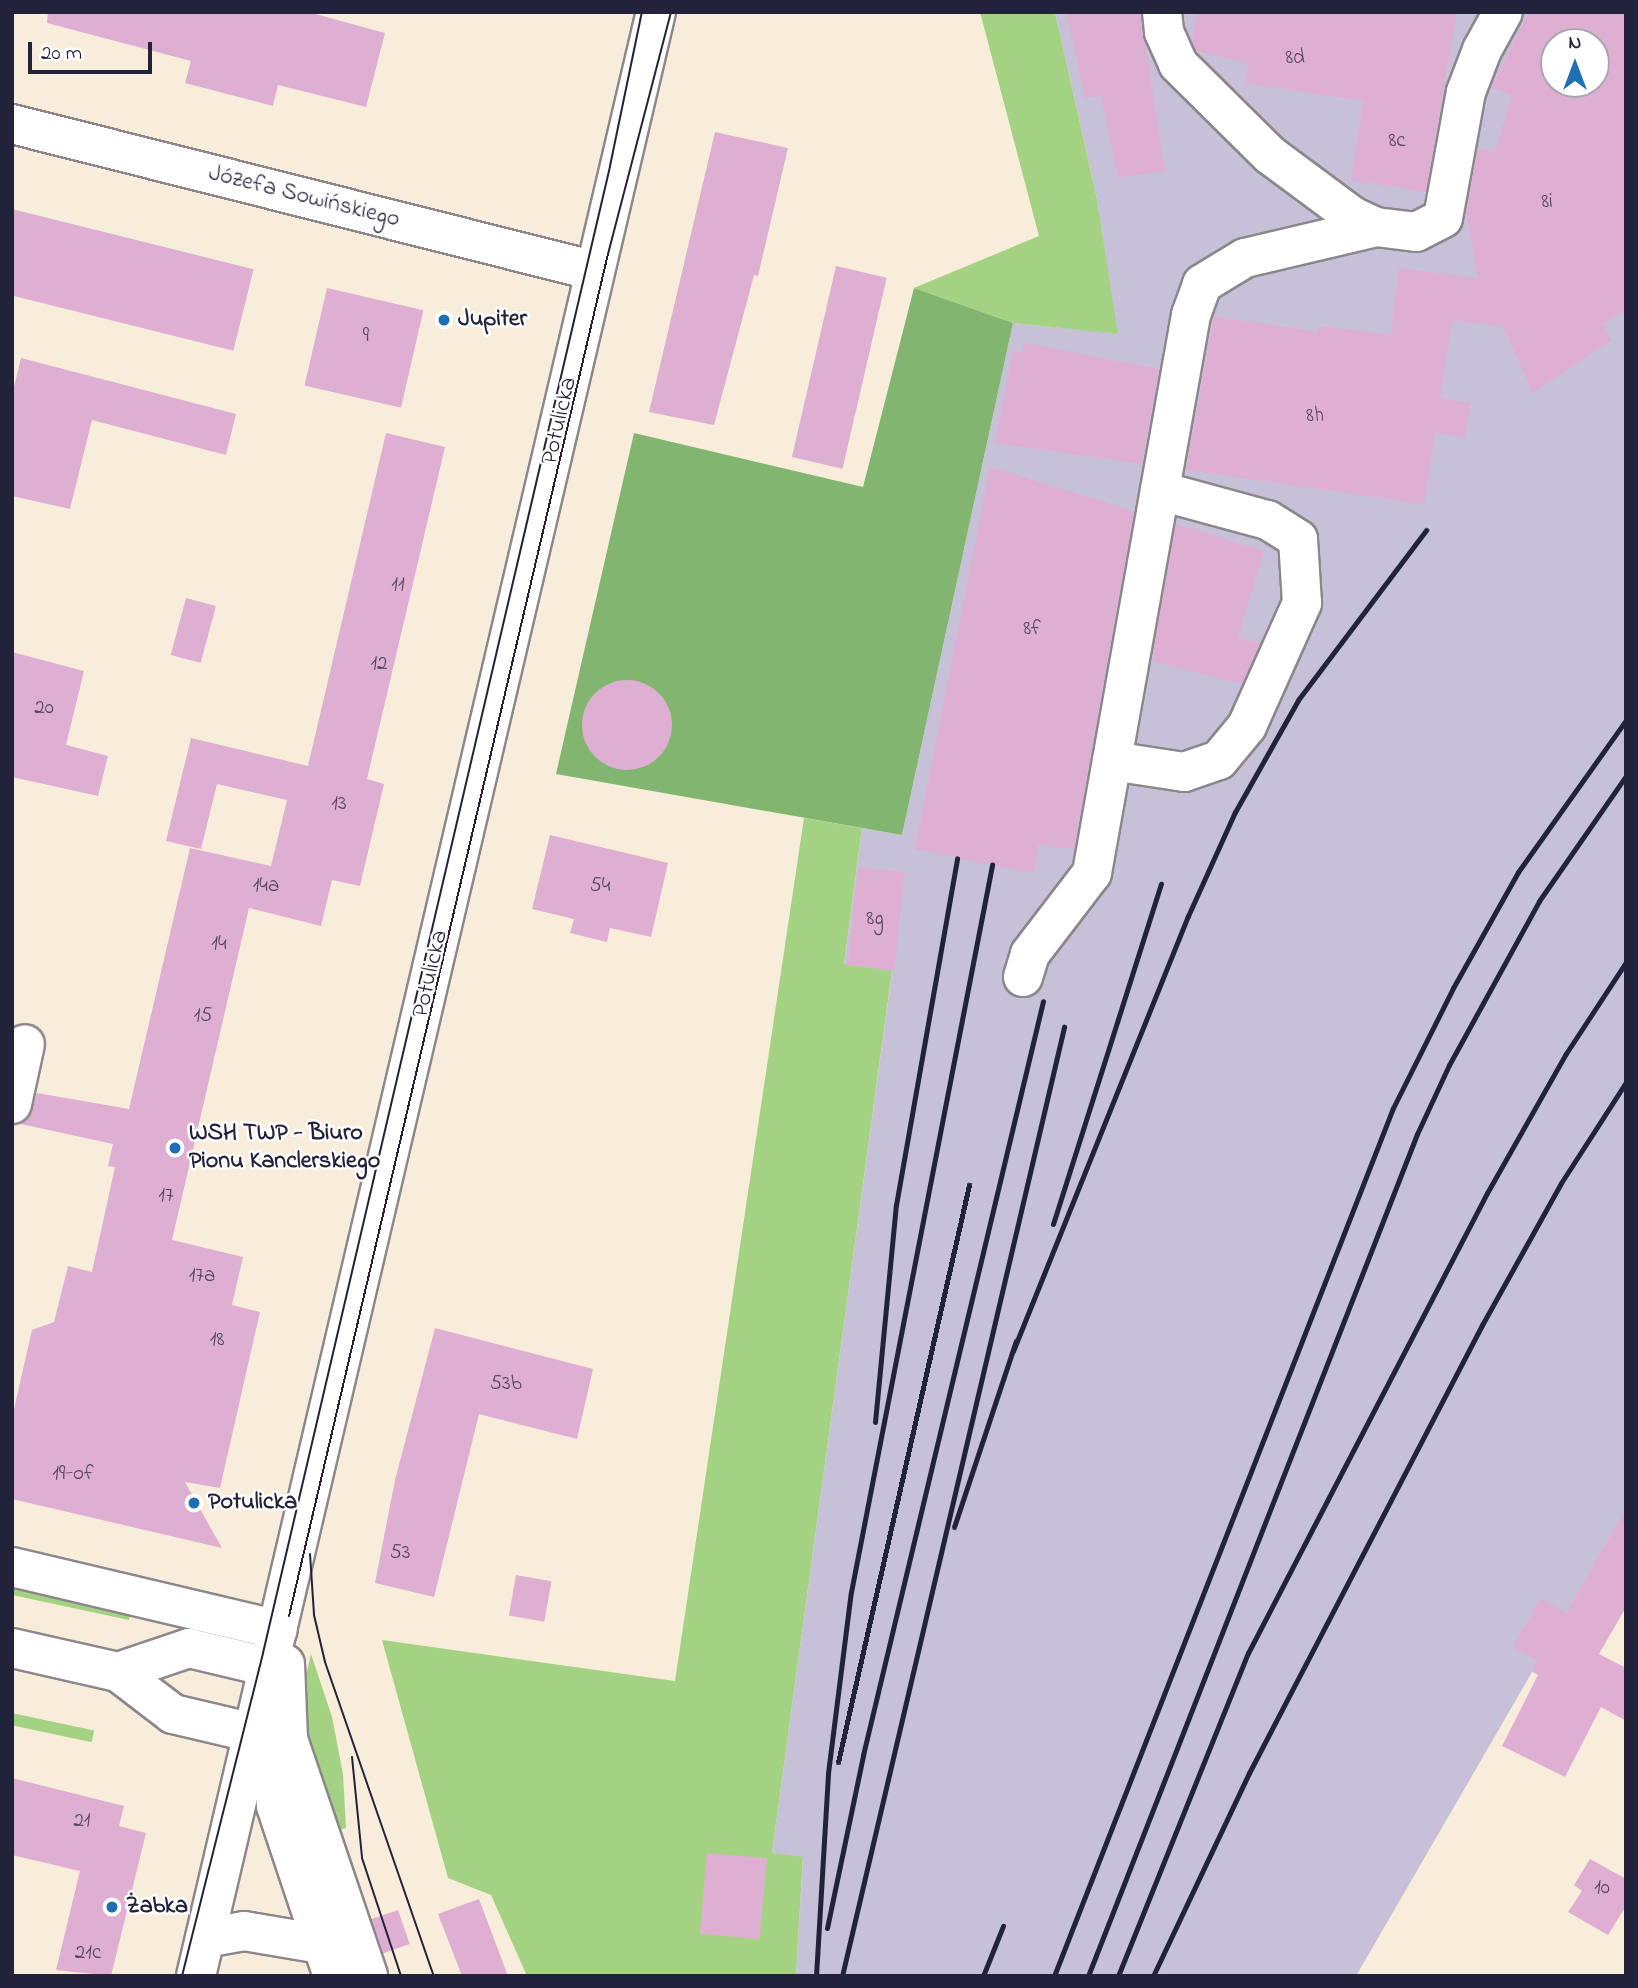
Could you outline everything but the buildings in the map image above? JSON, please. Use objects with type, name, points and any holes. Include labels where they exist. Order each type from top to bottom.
[{"type":"street","name":"Potulicka","points":[[196,1976],[285,1609],[656,12]]},
{"type":"street","points":[[1162,12],[1164,32],[1178,64],[1212,103],[1330,202],[1376,227]]},
{"type":"street","points":[[1023,977],[1030,954],[1092,873],[1191,315],[1202,284],[1245,258],[1376,227],[1416,232],[1443,218],[1466,92],[1503,12]]},
{"type":"street","name":"Józefa Sowińskiego","points":[[12,124],[595,271]]},
{"type":"street","points":[[1112,761],[1184,772],[1219,760],[1247,726],[1302,603],[1298,539],[1267,520],[1160,491]]},
{"type":"street","points":[[12,1104],[25,1044]]},
{"type":"street","points":[[12,1567],[285,1609]]},
{"type":"street","points":[[285,1609],[271,1708],[272,1784],[283,1834],[327,1960]]},
{"type":"street","points":[[285,1609],[282,1686],[288,1739],[368,1976]]},
{"type":"street","points":[[12,1648],[118,1672],[173,1714],[254,1733]]},
{"type":"street","points":[[118,1672],[189,1648],[269,1667]]},
{"type":"street","points":[[205,1938],[244,1931],[327,1960]]},
{"type":"shaded area","points":[[1055,12],[1626,12],[1626,1510],[1356,1976],[796,1976],[803,1858],[772,1853],[892,972],[844,965],[862,828],[902,835],[1013,323],[1117,333],[1097,199]]},
{"type":"green space","points":[[980,12],[1055,12],[1097,199],[1118,334],[1013,323],[914,288],[1039,236]]},
{"type":"green space","points":[[914,288],[1013,323],[902,835],[556,774],[634,433],[863,487]]},
{"type":"green space","points":[[804,818],[862,828],[844,964],[892,971],[772,1853],[803,1857],[796,1976],[527,1976],[491,1895],[448,1878],[382,1640],[675,1681]]},
{"type":"green space","points":[[12,1582],[131,1610],[129,1620],[12,1595]]},
{"type":"green space","points":[[311,1654],[332,1717],[343,1774],[346,1828],[327,1834],[296,1719]]},
{"type":"green space","points":[[12,1713],[94,1730],[92,1742],[12,1725]]},
{"type":"tram line","points":[[182,1976],[263,1653],[610,166],[642,12]]},
{"type":"tram line","points":[[289,1616],[608,254],[671,12]]},
{"type":"tram line","points":[[310,1554],[314,1615],[325,1662],[434,1976]]},
{"type":"tram line","points":[[352,1757],[362,1858],[401,1976]]},
{"type":"railway","points":[[1013,1351],[1188,916],[1235,812],[1298,700],[1426,530]]},
{"type":"railway","points":[[1054,1976],[1393,1108],[1453,988],[1518,872],[1626,720]]},
{"type":"railway","points":[[1088,1976],[1417,1134],[1449,1065],[1539,901],[1626,776]]},
{"type":"railway","points":[[875,1422],[896,1205],[957,858]]},
{"type":"railway","points":[[816,1976],[828,1773],[851,1592],[992,865]]},
{"type":"railway","points":[[1053,1224],[1161,884]]},
{"type":"railway","points":[[1118,1976],[1248,1653],[1487,1193],[1565,1055],[1626,962]]},
{"type":"railway","points":[[827,1928],[863,1755],[1043,1001]]},
{"type":"railway","points":[[842,1976],[1064,1027]]},
{"type":"railway","points":[[1153,1976],[1249,1773],[1482,1325],[1561,1183],[1626,1082]]},
{"type":"railway","points":[[838,1762],[969,1185]]},
{"type":"railway","points":[[954,1527],[1016,1341]]},
{"type":"railway","points":[[983,1976],[1003,1926]]},
{"type":"place","name":"Jupiter","points":[[444,320]]},
{"type":"place","name":"WSH TWP - Biuro Pionu Kanclerskiego","points":[[175,1148]]},
{"type":"place","name":"Potulicka","points":[[194,1503]]},
{"type":"place","name":"Żabka","points":[[112,1907]]}]
